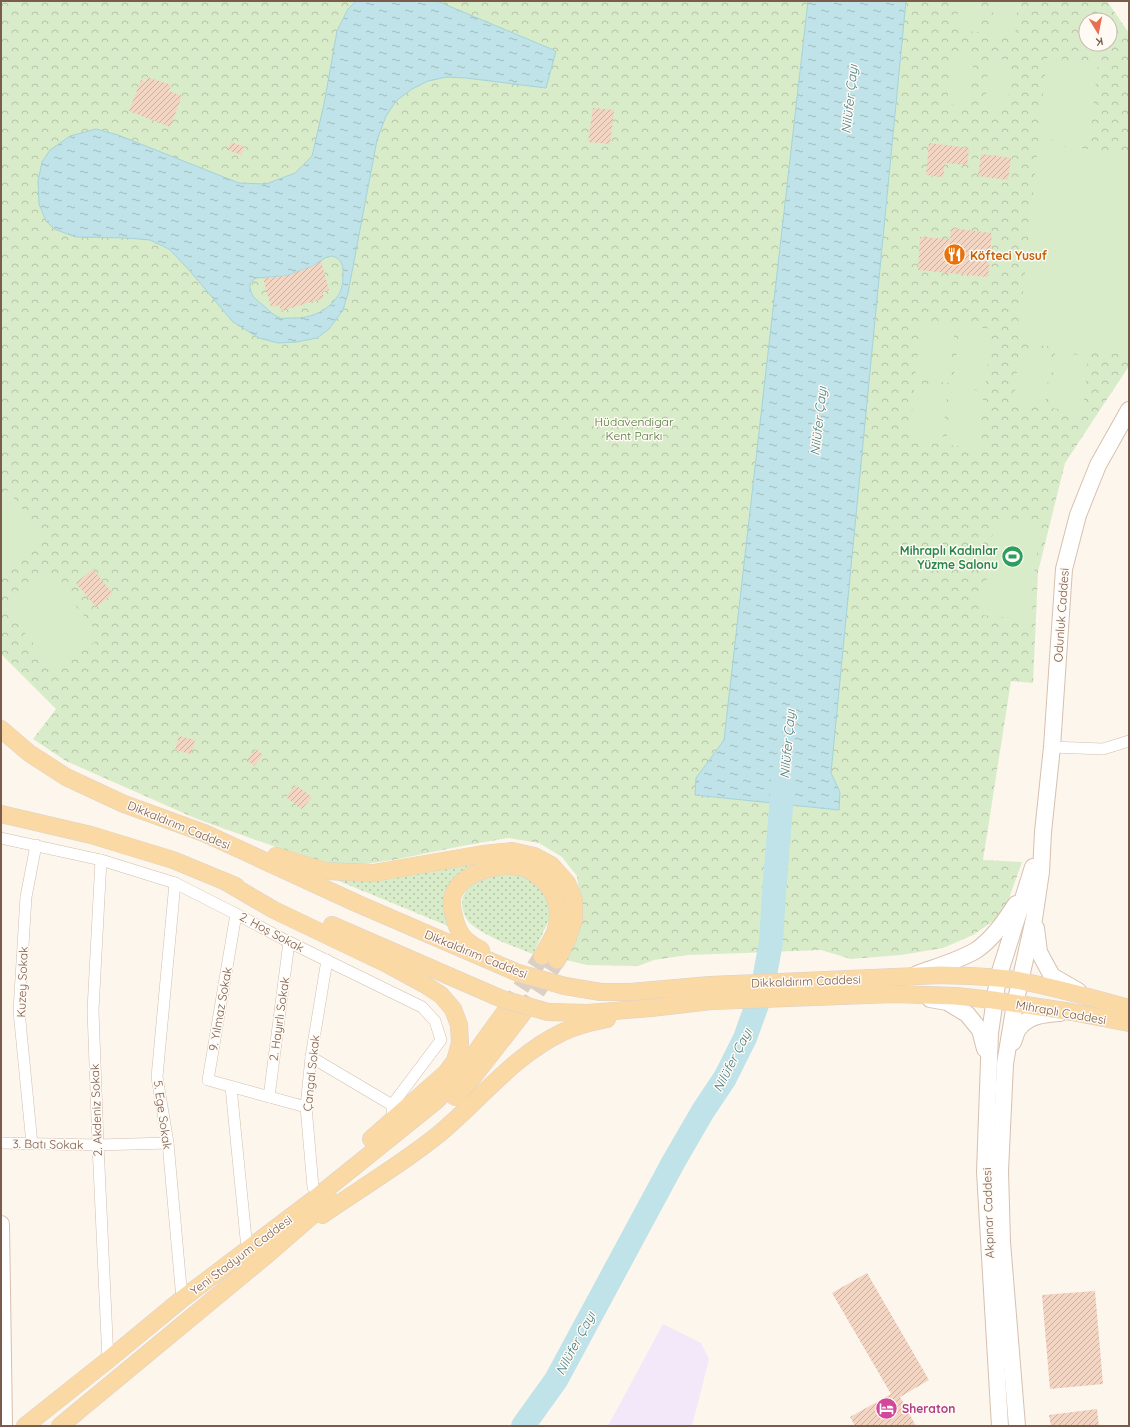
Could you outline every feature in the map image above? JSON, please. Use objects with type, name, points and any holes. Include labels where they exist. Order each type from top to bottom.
[{"type":"main road","name":"Dikkaldırım Caddesi","points":[[1,729],[29,753],[66,777],[124,804],[204,833],[370,910],[518,973],[565,986],[601,992],[711,993],[847,988],[908,977],[941,975],[998,978]]},
{"type":"main road","name":"Dikkaldırım Caddesi","points":[[1,814],[91,835],[172,860],[305,914],[505,1004],[548,1012],[588,1013],[651,1008],[711,993]]},
{"type":"main road","points":[[204,833],[325,871],[373,873],[484,854],[512,851],[534,856],[552,865],[567,883],[574,900],[574,919],[568,938],[549,958],[559,914],[556,897],[544,879],[526,868],[506,866],[483,870],[462,881],[452,896],[452,910],[462,937],[518,973]]},
{"type":"main road","points":[[226,882],[274,910],[389,965],[424,984],[441,995],[453,1009],[459,1025],[460,1043],[455,1061],[446,1074],[392,1122],[313,1187],[247,1249]]},
{"type":"main road","name":"Mihraplı Caddesi","points":[[998,978],[1020,981],[1129,1008]]},
{"type":"main road","name":"Dikkaldırım Caddesi","points":[[847,988],[892,994],[956,996],[993,1000]]},
{"type":"main road","name":"Mihraplı Caddesi","points":[[993,1000],[1072,1012],[1129,1023]]},
{"type":"main road","points":[[462,1081],[505,1004]]},
{"type":"main road","points":[[268,1254],[323,1214],[415,1153],[464,1113],[516,1063],[536,1047],[564,1032],[595,1021],[651,1008]]},
{"type":"main road","points":[[462,1081],[524,1012]]},
{"type":"main road","name":"Yeni Stadyum Caddesi","points":[[25,1426],[182,1299],[313,1200],[462,1081]]},
{"type":"main road","name":"Yeni Stadyum Caddesi","points":[[60,1426],[268,1254],[322,1207],[436,1117],[462,1081]]},
{"type":"street","name":"Odunluk Caddesi","points":[[1043,832],[1052,747],[1064,569],[1078,514],[1098,465],[1129,410]]},
{"type":"street","points":[[1052,747],[1103,750],[1129,741]]},
{"type":"street","points":[[908,977],[954,960],[975,950],[991,937],[1008,917],[1029,882],[1043,832]]},
{"type":"street","points":[[1043,832],[1041,872],[1034,918],[1039,952],[1052,976],[1063,984],[1092,998]]},
{"type":"street","name":"2. Hoş Sokak","points":[[1,838],[101,860],[175,883],[289,942],[422,1007],[435,1021],[441,1040],[392,1105]]},
{"type":"street","name":"Kuzey Sokak","points":[[32,1144],[19,1011],[26,897],[36,845]]},
{"type":"street","name":"2. Akdeniz Sokak","points":[[101,860],[93,1010],[108,1360]]},
{"type":"street","name":"Akpınar Caddesi","points":[[1000,1426],[985,1172],[988,1064],[993,1000],[998,978],[1029,882]]},
{"type":"street","name":"5. Ege Sokak","points":[[175,883],[157,1077],[168,1143],[182,1299]]},
{"type":"street","name":"9. Yılmaz Sokak","points":[[236,914],[208,1080],[306,1107]]},
{"type":"street","name":"Akpınar Caddesi","points":[[1017,1426],[1002,1242],[1000,1171],[1005,1064],[1015,1004],[1034,918]]},
{"type":"street","name":"2. Hayırlı Sokak","points":[[269,1097],[289,942]]},
{"type":"street","name":"Çangal Sokak","points":[[313,1187],[306,1107],[311,1057],[327,960]]},
{"type":"street","points":[[892,994],[947,1002],[967,1014],[980,1030],[988,1064]]},
{"type":"street","points":[[1005,1064],[1018,1028],[1028,1020],[1044,1014],[1072,1012]]},
{"type":"street","points":[[311,1057],[392,1105],[392,1122]]},
{"type":"street","points":[[231,1087],[247,1249]]},
{"type":"street","name":"3. Batı Sokak","points":[[1,1143],[98,1145],[168,1143]]},
{"type":"street","points":[[1,1224],[4,1426]]},
{"type":"shaded area","points":[[663,1324],[701,1343],[709,1359],[692,1426],[608,1426]]},
{"type":"green space","name":"Hüdavendigar Kent Parkı","points":[[1,1],[1107,1],[1115,12],[1078,12],[1078,52],[1118,52],[1118,17],[1129,33],[1129,366],[1065,463],[1038,572],[1033,683],[1011,681],[983,860],[1022,862],[1008,901],[996,919],[973,935],[943,948],[901,955],[851,959],[821,950],[688,955],[654,960],[638,966],[587,965],[566,960],[577,939],[583,919],[577,876],[562,857],[539,843],[508,838],[360,865],[327,865],[197,819],[66,761],[33,739],[56,709],[1,654]]},
{"type":"green space","points":[[959,1],[981,1],[978,32],[956,30]]},
{"type":"green space","points":[[994,1],[1018,1],[1015,37],[991,35]]},
{"type":"green space","points":[[952,54],[974,56],[969,106],[947,104]]},
{"type":"green space","points":[[989,58],[1011,60],[1007,109],[985,107]]},
{"type":"green space","points":[[1047,58],[1098,63],[1089,144],[1038,139]]},
{"type":"green space","points":[[1038,144],[1129,153],[1129,355],[1018,343]]},
{"type":"green space","points":[[921,322],[955,325],[949,383],[915,379]]},
{"type":"green space","points":[[960,325],[992,329],[985,387],[953,383]]},
{"type":"green space","points":[[1019,348],[1051,351],[1045,407],[1014,404]]},
{"type":"green space","points":[[1055,352],[1088,356],[1083,412],[1050,408]]},
{"type":"green space","points":[[915,383],[948,386],[942,444],[909,441]]},
{"type":"green space","points":[[952,388],[984,391],[978,448],[946,445]]},
{"type":"green space","points":[[7,490],[45,537],[1,572],[1,495]]},
{"type":"green space","name":"Mihraplı Kadınlar Yüzme Salonu","points":[[1003,520],[1032,523],[1040,528],[1032,592],[1034,593],[1031,620],[981,615],[982,585],[986,586],[994,523]]},
{"type":"green space","points":[[46,569],[101,637],[57,672],[2,605]]},
{"type":"green space","points":[[479,862],[446,895],[444,908],[448,926],[334,879]]},
{"type":"green space","points":[[517,874],[532,880],[548,899],[550,907],[549,920],[533,954],[479,930],[468,921],[462,909],[463,897],[467,889],[474,884],[491,877]]},
{"type":"water","points":[[356,1],[437,1],[556,51],[546,88],[447,77],[428,81],[412,89],[396,101],[386,116],[377,140],[348,293],[343,310],[329,329],[317,338],[297,342],[278,343],[259,338],[233,322],[169,249],[150,240],[76,237],[54,229],[46,221],[39,204],[38,181],[42,162],[50,150],[70,136],[96,129],[118,135],[239,183],[266,184],[295,173],[312,156],[324,104],[337,31],[348,9]],"holes":[[[331,256],[338,259],[342,265],[342,288],[333,303],[316,314],[296,318],[281,318],[270,312],[252,294],[250,283],[256,278],[286,276],[313,266],[325,258]]]},
{"type":"water","points":[[808,1],[906,1],[831,773],[840,792],[839,810],[695,795],[696,778],[724,740]]},
{"type":"building","points":[[147,77],[171,85],[169,91],[182,96],[170,127],[129,111],[141,80],[146,82]]},
{"type":"building","points":[[593,108],[614,110],[610,144],[588,142]]},
{"type":"building","points":[[231,142],[245,147],[241,155],[228,150]]},
{"type":"building","points":[[929,143],[969,148],[967,165],[945,163],[943,177],[926,175]]},
{"type":"building","points":[[981,154],[1011,158],[1008,180],[978,176]]},
{"type":"building","name":"Köfteci Yusuf","points":[[951,228],[992,233],[988,277],[918,270],[920,237],[950,239]]},
{"type":"building","points":[[321,261],[329,290],[322,292],[324,298],[281,311],[279,305],[271,307],[263,278],[286,276],[313,266]]},
{"type":"building","points":[[93,569],[113,594],[96,607],[76,583]]},
{"type":"building","points":[[179,736],[195,740],[191,754],[175,750]]},
{"type":"building","points":[[256,749],[263,755],[254,766],[247,760]]},
{"type":"building","points":[[296,785],[312,797],[302,809],[286,797]]},
{"type":"building","points":[[867,1273],[929,1380],[900,1397],[916,1426],[855,1426],[850,1417],[891,1394],[832,1293]]},
{"type":"building","points":[[1095,1291],[1103,1384],[1050,1389],[1042,1295]]},
{"type":"building","points":[[1097,1409],[1099,1426],[1051,1426],[1049,1415]]},
{"type":"waterway","name":"Nilüfer Çayı","points":[[523,1426],[556,1380],[674,1161],[703,1111],[725,1078],[745,1038],[762,991],[771,942],[784,772]]},
{"type":"tunnel","points":[[507,1009],[542,956]]},
{"type":"tunnel","points":[[523,1013],[557,960]]},
{"type":"place","name":"Köfteci Yusuf","points":[[954,255]]},
{"type":"place","name":"Mihraplı Kadınlar Yüzme Salonu","points":[[1013,557]]},
{"type":"place","name":"Sheraton","points":[[886,1408]]}]
